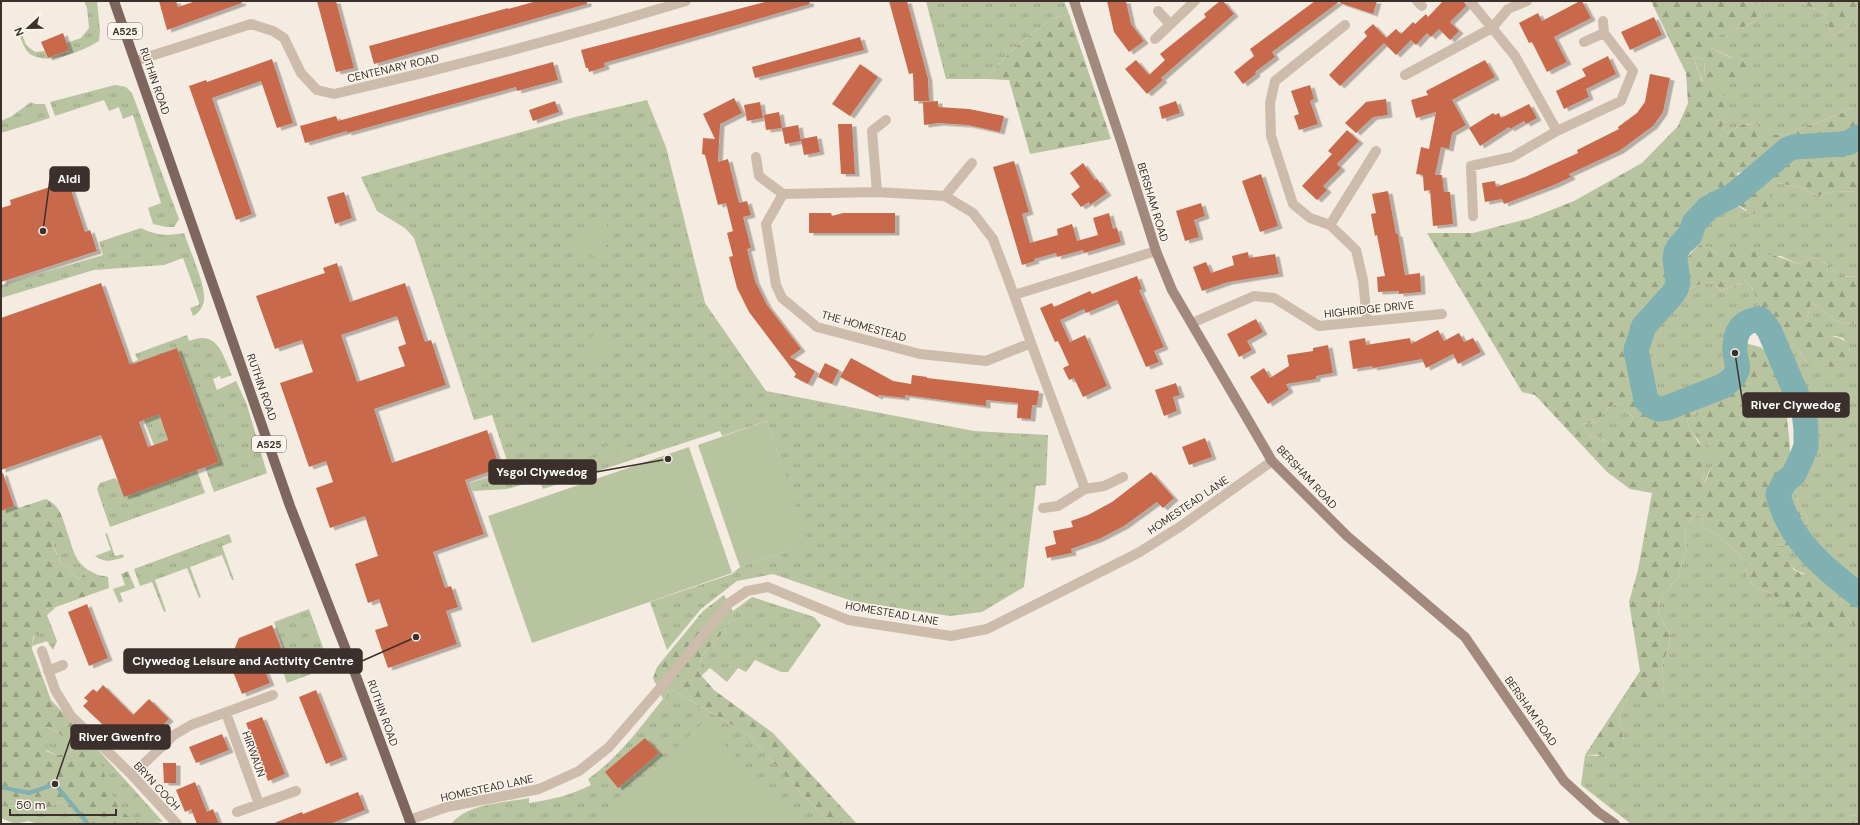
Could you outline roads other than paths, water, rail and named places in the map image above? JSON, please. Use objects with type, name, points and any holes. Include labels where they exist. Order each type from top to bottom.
[{"type":"main road","name":"RUTHIN ROAD","points":[[114,1],[290,506],[353,668],[410,822]]},
{"type":"main road","name":"BERSHAM ROAD","points":[[1074,1],[1156,251],[1172,290],[1272,462],[1347,536],[1465,637],[1564,781],[1598,812],[1615,824]]},
{"type":"street","name":"CENTENARY ROAD","points":[[135,61],[251,24],[273,31],[284,38],[301,73],[318,90],[334,94],[454,66],[604,26],[686,1]]},
{"type":"street","points":[[1155,39],[1195,1]]},
{"type":"street","points":[[1470,1],[1515,56],[1557,131]]},
{"type":"street","points":[[1405,75],[1492,28],[1508,9],[1527,1]]},
{"type":"street","points":[[1158,11],[1170,24]]},
{"type":"street","points":[[1473,216],[1470,166],[1512,157],[1557,131],[1621,101],[1633,71],[1604,33],[1603,21]]},
{"type":"street","points":[[1345,25],[1275,81],[1270,103],[1271,136],[1293,204],[1310,218],[1330,226],[1356,250],[1362,280],[1367,320]]},
{"type":"street","points":[[1584,42],[1604,33]]},
{"type":"street","points":[[877,192],[872,131],[886,120]]},
{"type":"street","points":[[1330,226],[1376,151]]},
{"type":"street","points":[[756,157],[759,176],[783,194],[877,192],[945,196],[974,214],[993,239],[1085,489]]},
{"type":"street","points":[[945,196],[972,163]]},
{"type":"street","name":"THE HOMESTEAD","points":[[783,194],[766,224],[776,285],[782,298],[817,327],[920,354],[986,361],[1031,343]]},
{"type":"street","points":[[1014,295],[1156,251]]},
{"type":"street","name":"HIGHRIDGE DRIVE","points":[[1192,323],[1254,296],[1274,298],[1319,326],[1367,320],[1442,314]]},
{"type":"street","name":"HOMESTEAD LANE","points":[[410,822],[447,807],[539,789],[579,771],[609,747],[668,679],[728,604],[747,591],[768,588],[848,620],[951,636],[987,629],[1138,553],[1181,526],[1272,462]]},
{"type":"street","points":[[1043,508],[1058,506],[1085,489],[1104,486],[1124,477]]},
{"type":"street","name":"BRYN COCH","points":[[42,651],[54,690],[71,716],[132,775],[177,824]]},
{"type":"street","points":[[48,671],[63,665]]},
{"type":"street","points":[[132,775],[174,735],[191,725],[274,696]]},
{"type":"street","name":"HIRWAUN","points":[[226,713],[259,804]]},
{"type":"street","points":[[238,812],[296,791]]},
{"type":"waterway","points":[[1859,137],[1848,143],[1794,147],[1788,149],[1735,194],[1708,208],[1694,223],[1690,235],[1680,245],[1676,252],[1675,259],[1678,282],[1676,289],[1644,326],[1636,350],[1646,400],[1652,406],[1659,409],[1667,408],[1723,386],[1732,379],[1738,367],[1735,355],[1737,334],[1743,325],[1753,320],[1760,319],[1769,330],[1804,412],[1806,446],[1794,474],[1784,483],[1778,494],[1783,510],[1790,525],[1810,552],[1833,575],[1859,595]]},
{"type":"waterway","points":[[1,787],[29,793],[55,784],[88,824]]},
{"type":"place","name":"Aldi","points":[[43,231]]},
{"type":"place","name":"River Clywedog","points":[[1735,353]]},
{"type":"place","name":"Ysgol Clywedog","points":[[668,459]]},
{"type":"place","name":"Clywedog Leisure and Activity Centre","points":[[416,637]]},
{"type":"place","name":"River Gwenfro","points":[[55,784]]}]
